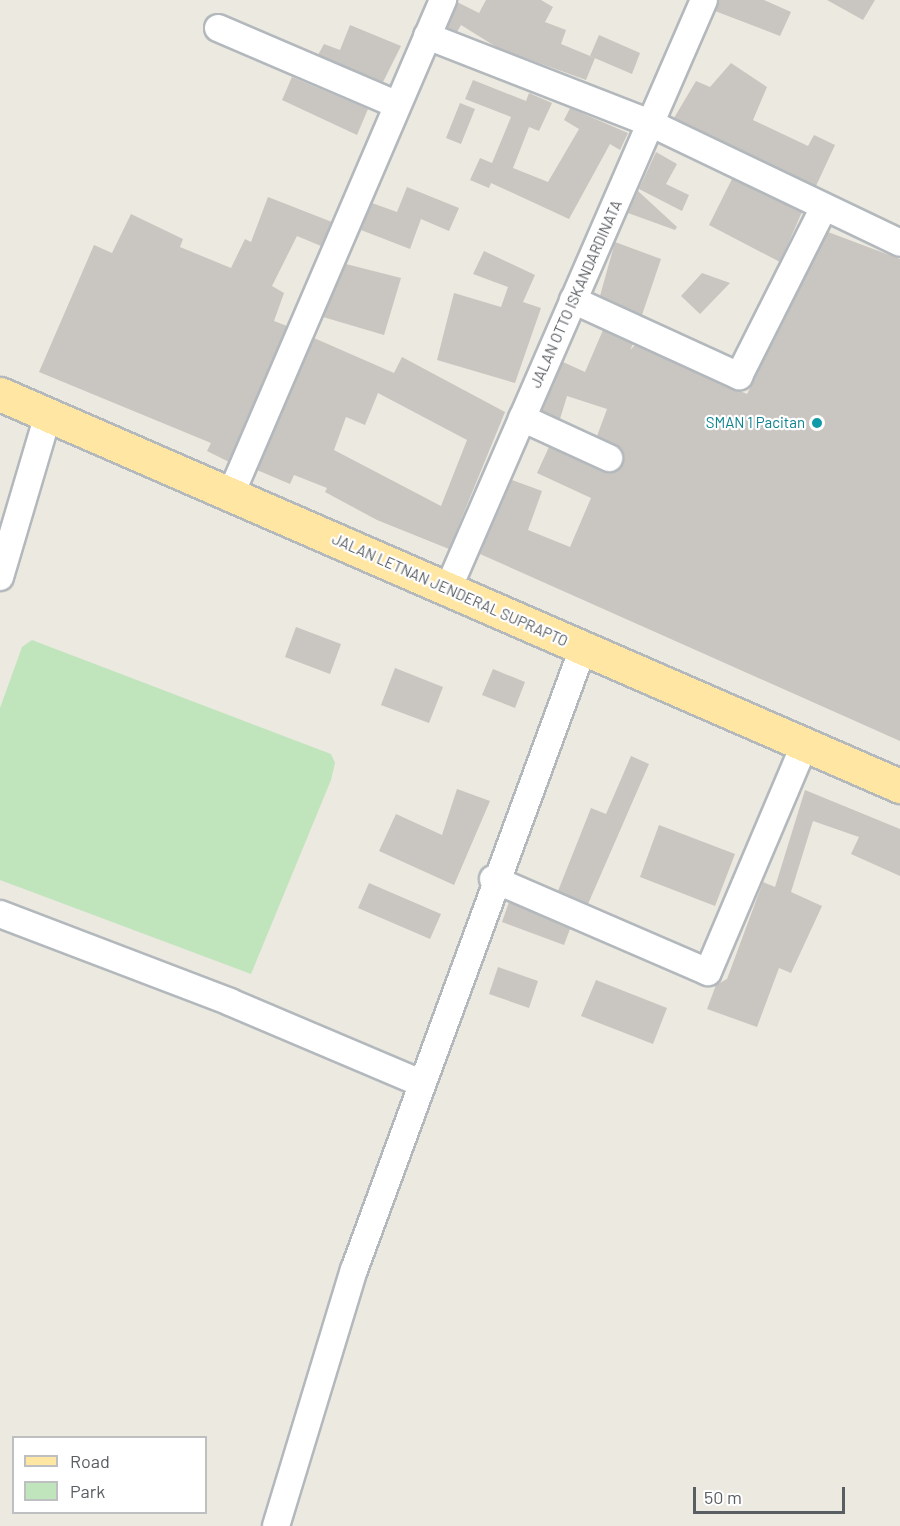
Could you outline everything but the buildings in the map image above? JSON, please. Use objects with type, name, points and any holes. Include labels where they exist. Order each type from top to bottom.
[{"type":"main road","name":"JALAN LETNAN JENDERAL SUPRAPTO","points":[[0,394],[583,648],[800,754],[900,786]]},
{"type":"street","points":[[231,494],[395,104],[443,0]]},
{"type":"street","name":"JALAN OTTO ISKANDARDINATA","points":[[448,589],[704,0]]},
{"type":"street","points":[[218,28],[395,104]]},
{"type":"street","points":[[427,36],[650,123],[900,243]]},
{"type":"street","points":[[573,300],[739,376],[824,207]]},
{"type":"street","points":[[0,577],[48,415]]},
{"type":"street","points":[[522,418],[609,458]]},
{"type":"street","points":[[276,1526],[354,1270],[493,879],[583,648]]},
{"type":"street","points":[[493,879],[708,972],[800,754]]},
{"type":"street","points":[[0,914],[230,1002],[421,1083]]},
{"type":"green space","points":[[32,640],[331,754],[335,763],[331,780],[251,974],[0,880],[0,708],[22,647]]},
{"type":"place","name":"SMAN 1 Pacitan","points":[[817,423]]}]
